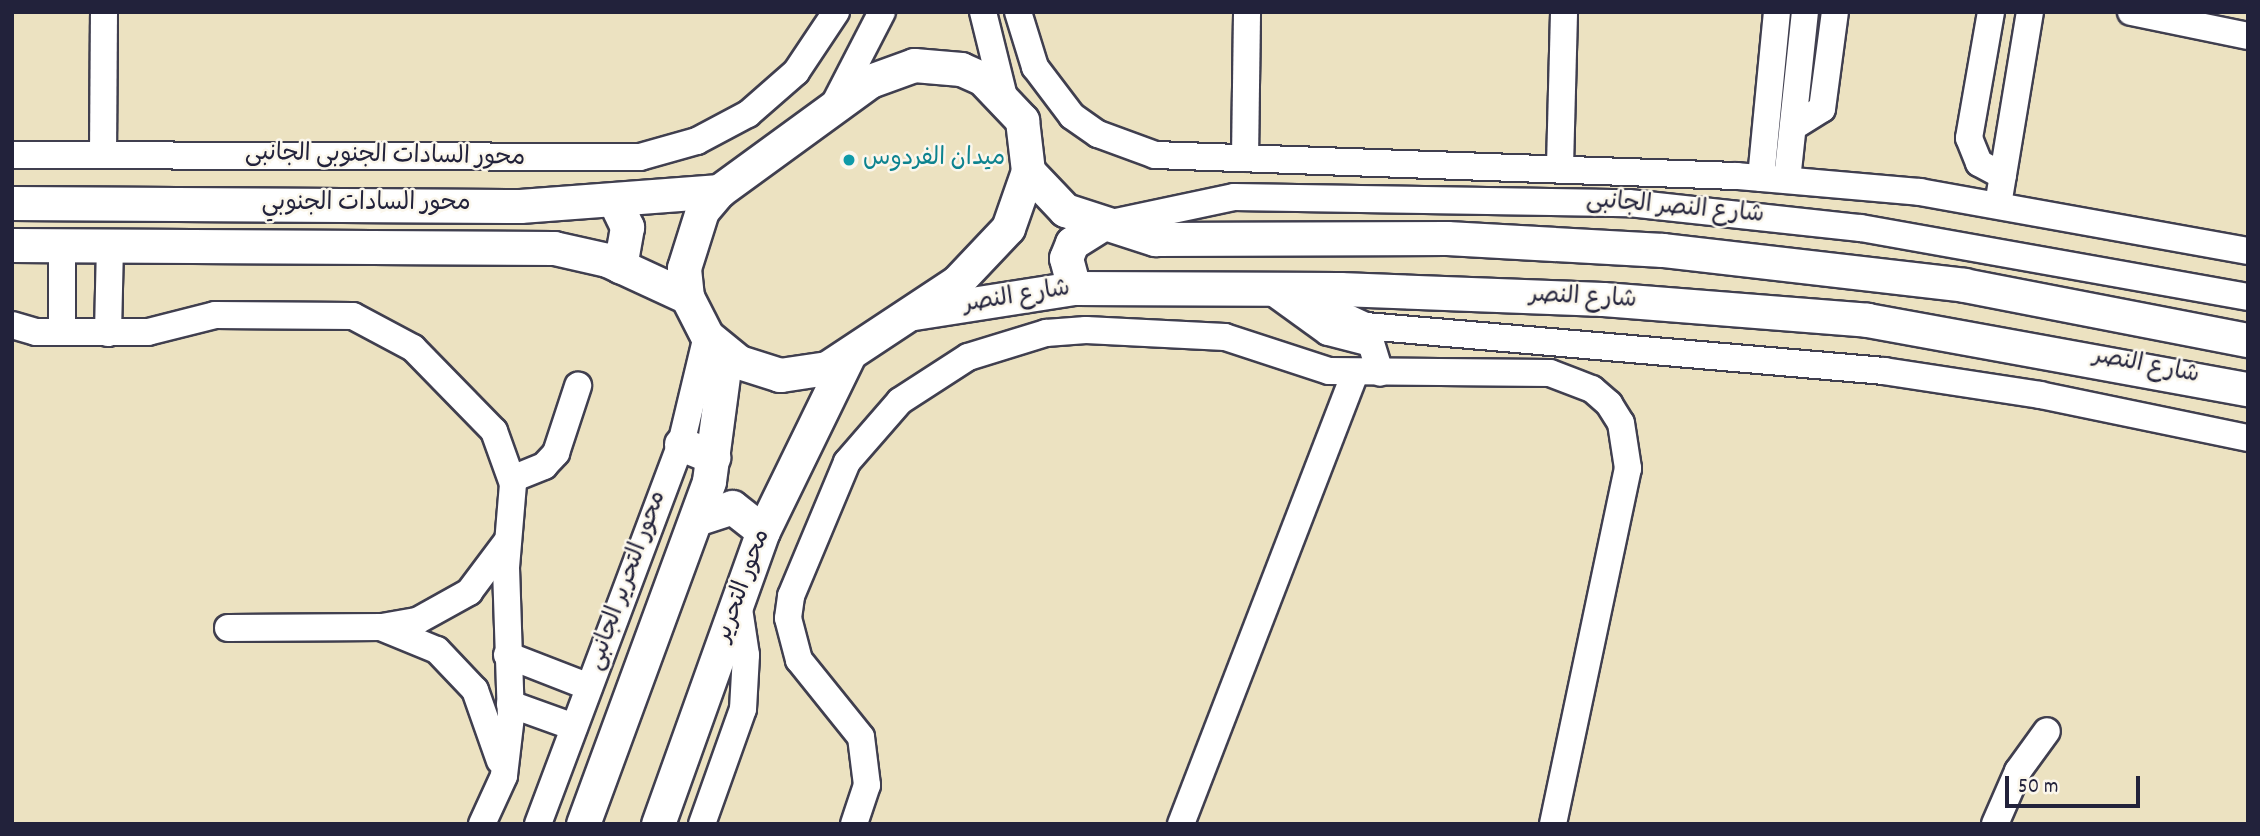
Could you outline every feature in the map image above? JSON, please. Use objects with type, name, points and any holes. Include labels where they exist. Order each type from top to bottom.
[{"type":"main road","points":[[583,824],[696,519],[714,457],[716,345],[688,297],[689,238],[719,191],[870,81],[914,65],[961,69],[1003,93],[1022,120],[1028,171],[1021,203],[991,251],[914,313],[848,357],[815,371],[780,375],[716,345]]},
{"type":"main road","name":"شارع النصر","points":[[1028,171],[1046,196],[1099,226],[1182,241],[1447,238],[1770,260],[2051,300],[2248,340]]},
{"type":"main road","name":"محور السادات الجنوبي","points":[[12,203],[520,206],[719,191]]},
{"type":"main road","points":[[614,200],[627,227],[620,266]]},
{"type":"main road","points":[[1074,288],[1067,274],[1069,250],[1084,232],[1099,226]]},
{"type":"main road","name":"محور السادات الجنوبي","points":[[12,245],[545,248],[620,266],[688,297]]},
{"type":"main road","name":"شارع النصر","points":[[914,313],[1074,288],[1315,288],[1603,299],[1867,320],[2248,389]]},
{"type":"main road","name":"محور التحرير","points":[[658,824],[762,531],[848,357]]},
{"type":"main road","points":[[681,444],[714,457]]},
{"type":"main road","points":[[696,519],[732,508],[762,531]]},
{"type":"street","points":[[103,155],[104,12]]},
{"type":"street","name":"محور السادات الجنوبى الجانبى","points":[[12,155],[611,160],[687,145],[748,114],[796,72],[836,12]]},
{"type":"street","points":[[832,107],[882,12]]},
{"type":"street","points":[[983,12],[1003,93]]},
{"type":"street","points":[[1018,12],[1051,93],[1081,122],[1126,147],[1155,155],[1560,166],[1787,180],[1998,205],[2248,251]]},
{"type":"street","points":[[1245,158],[1247,12]]},
{"type":"street","points":[[1560,166],[1564,12]]},
{"type":"street","points":[[1761,178],[1777,12]]},
{"type":"street","points":[[1787,180],[1805,12]]},
{"type":"street","points":[[1793,127],[1822,110],[1835,12]]},
{"type":"street","points":[[1991,12],[1969,138],[1979,163],[2003,176]]},
{"type":"street","points":[[1998,205],[2030,12]]},
{"type":"street","points":[[2131,12],[2248,36]]},
{"type":"street","points":[[1771,72],[1798,74]]},
{"type":"street","name":"شارع النصر الجانبى","points":[[1099,226],[1234,197],[1629,203],[1887,232],[2248,297]]},
{"type":"street","points":[[62,246],[62,332]]},
{"type":"street","points":[[108,333],[110,246]]},
{"type":"street","points":[[1181,824],[1368,373],[1371,343],[1328,332],[1267,288]]},
{"type":"street","points":[[1315,288],[1331,310],[1353,323],[1884,371],[2040,395],[2248,438]]},
{"type":"street","points":[[12,325],[62,332],[148,332],[215,315],[353,316],[422,356],[494,431],[512,479],[506,601],[509,694],[504,776],[482,824]]},
{"type":"street","points":[[854,824],[867,785],[861,737],[799,660],[788,618],[847,462],[900,401],[959,362],[1006,342],[1086,330],[1225,337],[1306,366],[1368,373],[1572,378],[1609,404],[1627,445],[1553,824]]},
{"type":"street","points":[[1416,373],[1418,348],[1452,333]]},
{"type":"street","name":"محور التحرير الجانبى","points":[[538,824],[716,345]]},
{"type":"street","points":[[512,479],[544,466],[556,453],[578,386]]},
{"type":"street","points":[[437,650],[438,619],[459,600],[508,540]]},
{"type":"street","points":[[228,628],[382,627],[459,600],[495,593],[506,601]]},
{"type":"street","points":[[702,824],[743,709],[746,655],[738,602]]},
{"type":"street","points":[[382,627],[437,650],[475,690],[504,776]]},
{"type":"street","points":[[507,655],[589,687]]},
{"type":"street","points":[[475,690],[493,696],[509,694],[574,727]]},
{"type":"street","points":[[1995,824],[2018,771],[2048,731]]},
{"type":"place","name":"ميدان الفردوس","points":[[849,160]]}]
